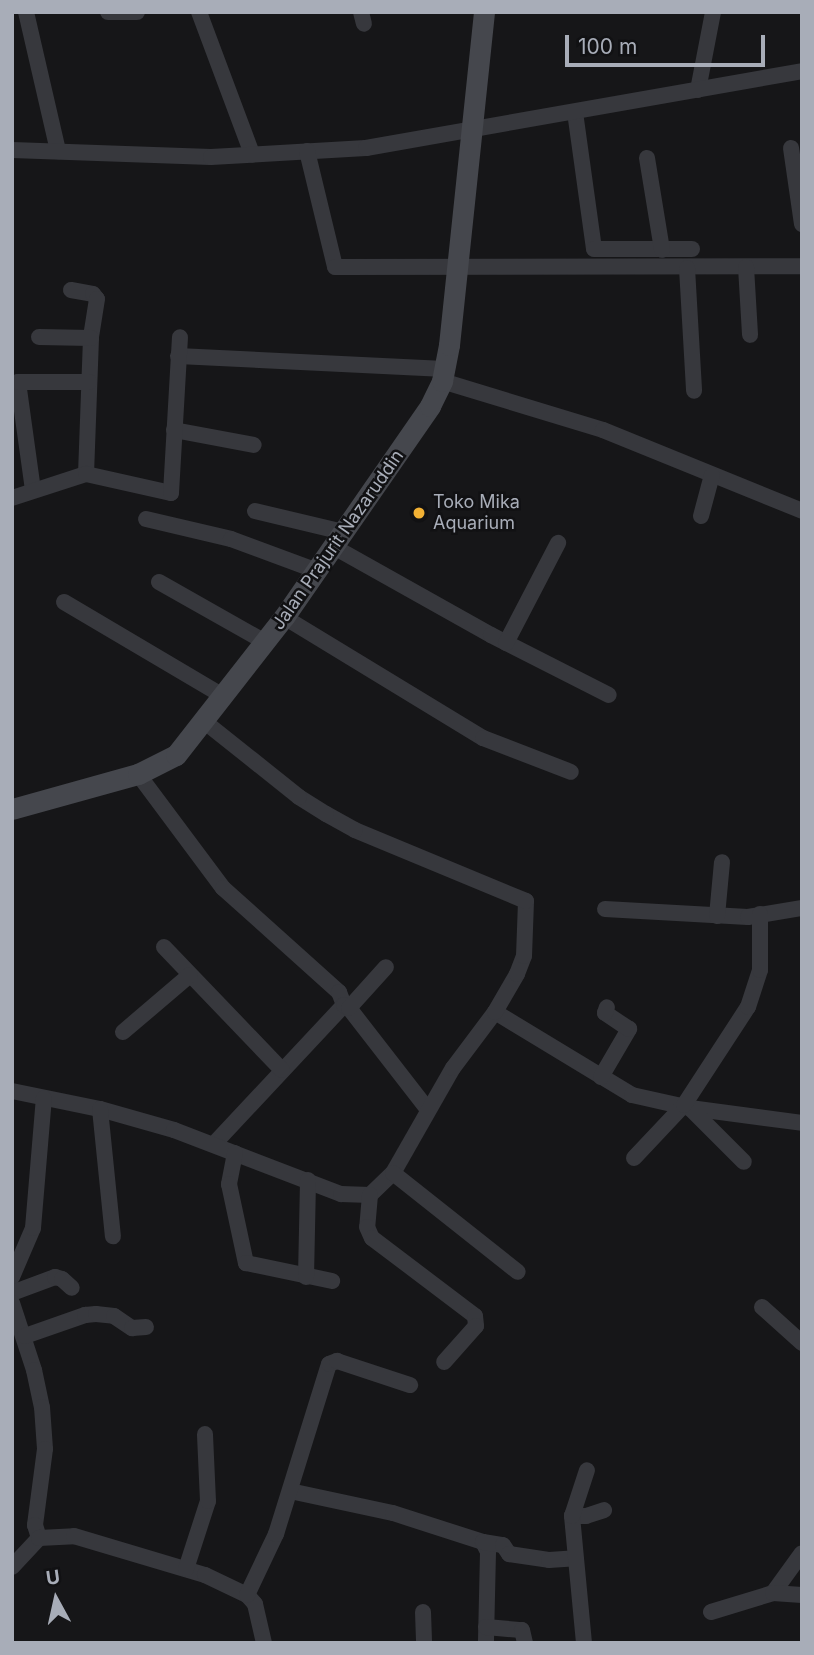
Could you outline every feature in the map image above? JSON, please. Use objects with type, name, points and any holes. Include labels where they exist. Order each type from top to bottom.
[{"type":"street","points":[[26,12],[58,151]]},
{"type":"street","points":[[107,12],[137,12]]},
{"type":"street","points":[[199,12],[253,154]]},
{"type":"street","name":"Jalan Prajurit Nazaruddin","points":[[12,808],[138,774],[176,755],[205,722],[284,617],[411,438],[443,375],[460,269],[484,12]]},
{"type":"street","points":[[698,90],[713,12]]},
{"type":"street","points":[[12,150],[211,157],[366,148],[802,71]]},
{"type":"street","points":[[575,112],[594,248],[692,249]]},
{"type":"street","points":[[791,148],[802,224]]},
{"type":"street","points":[[307,151],[335,267],[460,269],[802,266]]},
{"type":"street","points":[[647,158],[662,250]]},
{"type":"street","points":[[746,267],[750,335]]},
{"type":"street","points":[[687,268],[694,391]]},
{"type":"street","points":[[71,290],[96,296],[91,338],[86,474]]},
{"type":"street","points":[[39,337],[91,338]]},
{"type":"street","points":[[12,498],[86,474],[171,493],[180,337]]},
{"type":"street","points":[[178,356],[443,375],[603,430],[802,511]]},
{"type":"street","points":[[33,490],[19,382],[89,382]]},
{"type":"street","points":[[174,430],[254,445]]},
{"type":"street","points":[[701,516],[712,475]]},
{"type":"street","points":[[256,511],[339,539],[506,643],[609,695]]},
{"type":"street","points":[[146,519],[231,540],[315,570]]},
{"type":"street","points":[[506,643],[558,543]]},
{"type":"street","points":[[159,582],[265,642]]},
{"type":"street","points":[[64,602],[223,696]]},
{"type":"street","points":[[284,617],[483,738],[571,772]]},
{"type":"street","points":[[205,722],[299,797],[326,814],[368,835],[526,901],[524,956],[495,1012],[453,1068],[393,1173],[370,1195],[367,1227],[372,1238],[475,1316],[476,1326],[444,1362]]},
{"type":"street","points":[[138,774],[223,888],[339,992],[346,1006],[428,1110]]},
{"type":"street","points":[[717,916],[722,862]]},
{"type":"street","points":[[605,909],[748,917],[802,908]]},
{"type":"street","points":[[634,1158],[687,1107],[748,1007],[760,971],[760,914]]},
{"type":"street","points":[[164,947],[282,1070]]},
{"type":"street","points":[[214,1144],[282,1070],[386,967]]},
{"type":"street","points":[[123,1032],[190,975]]},
{"type":"street","points":[[601,1077],[629,1029],[605,1013],[607,1007]]},
{"type":"street","points":[[495,1012],[632,1095],[687,1107],[802,1122]]},
{"type":"street","points":[[12,1091],[100,1109],[214,1144],[341,1194],[370,1195]]},
{"type":"street","points":[[12,1277],[33,1228],[44,1098]]},
{"type":"street","points":[[687,1107],[744,1162]]},
{"type":"street","points":[[100,1109],[113,1236]]},
{"type":"street","points":[[235,1153],[229,1184],[246,1263],[332,1281]]},
{"type":"street","points":[[393,1173],[518,1272]]},
{"type":"street","points":[[306,1277],[308,1180]]},
{"type":"street","points":[[12,1293],[55,1278],[62,1279],[72,1288]]},
{"type":"street","points":[[12,1303],[25,1336],[42,1407],[45,1449],[35,1524],[39,1538]]},
{"type":"street","points":[[762,1307],[802,1343]]},
{"type":"street","points":[[25,1336],[85,1315],[96,1314],[114,1316],[132,1328],[146,1327]]},
{"type":"street","points":[[247,1595],[276,1534],[329,1364],[337,1361],[410,1385]]},
{"type":"street","points":[[186,1569],[208,1501],[205,1434]]},
{"type":"street","points":[[584,1643],[572,1516],[587,1470]]},
{"type":"street","points":[[290,1491],[393,1513],[484,1542],[503,1545],[509,1554],[550,1560],[575,1558]]},
{"type":"street","points":[[572,1516],[586,1516],[604,1510]]},
{"type":"street","points":[[12,1567],[39,1538],[74,1536],[186,1569],[225,1582],[247,1595],[255,1604],[264,1643]]},
{"type":"street","points":[[484,1542],[488,1552],[486,1635],[522,1630],[525,1643]]},
{"type":"street","points":[[773,1592],[802,1553]]},
{"type":"street","points":[[711,1612],[773,1592],[802,1595]]},
{"type":"street","points":[[424,1612],[424,1643]]},
{"type":"place","name":"Toko Mika Aquarium","points":[[419,513]]}]
